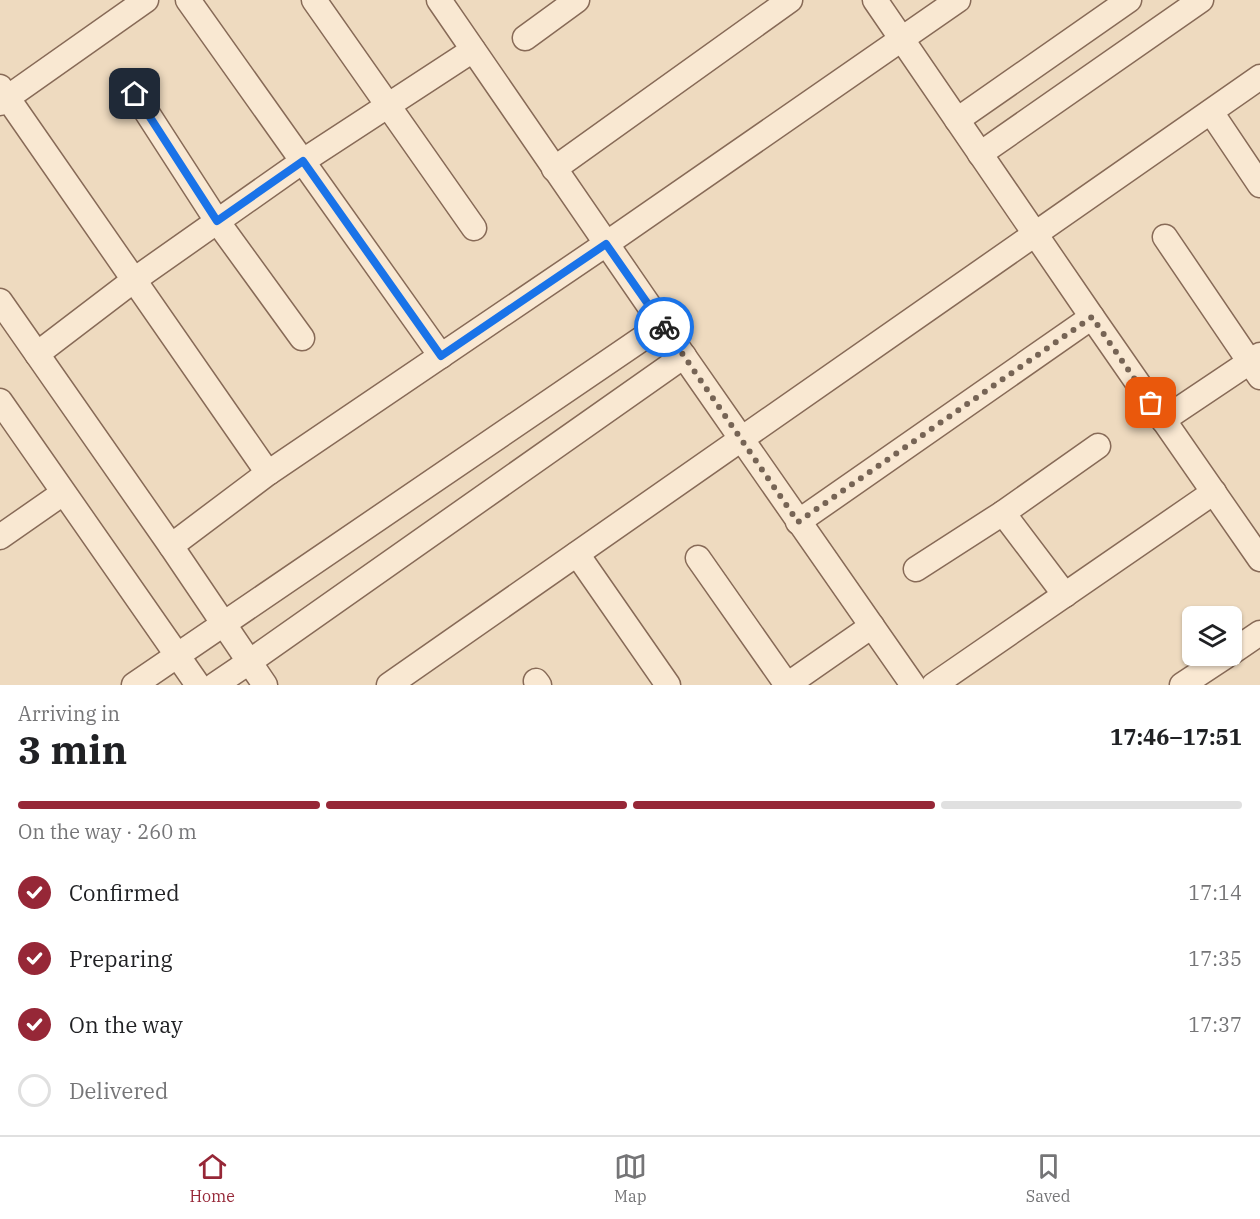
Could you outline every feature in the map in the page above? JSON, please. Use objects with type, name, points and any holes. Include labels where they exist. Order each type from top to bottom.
[{"type":"street","points":[[146,0],[2,96],[268,473]]},
{"type":"street","points":[[188,0],[441,356]]},
{"type":"street","points":[[314,0],[474,228]]},
{"type":"street","points":[[439,0],[798,522],[913,685]]},
{"type":"street","points":[[525,38],[577,0]]},
{"type":"street","points":[[554,169],[790,0]]},
{"type":"street","points":[[875,0],[1260,560]]},
{"type":"street","points":[[171,546],[268,473],[606,244],[958,0]]},
{"type":"street","points":[[957,120],[1129,0]]},
{"type":"street","points":[[980,154],[1201,0]]},
{"type":"street","points":[[37,354],[134,280],[303,161],[473,50]]},
{"type":"street","points":[[403,681],[577,555],[1260,77]]},
{"type":"street","points":[[135,94],[217,221],[302,338]]},
{"type":"street","points":[[1211,112],[1260,185]]},
{"type":"street","points":[[1163,420],[1257,364],[1166,237]]},
{"type":"street","points":[[0,301],[265,685]]},
{"type":"street","points":[[798,522],[1092,317]]},
{"type":"street","points":[[134,685],[662,325]]},
{"type":"street","points":[[215,685],[684,356]]},
{"type":"street","points":[[0,401],[198,685]]},
{"type":"street","points":[[916,569],[1003,513],[1098,446]]},
{"type":"street","points":[[934,685],[1214,492]]},
{"type":"street","points":[[0,537],[63,493]]},
{"type":"street","points":[[1003,513],[1065,595]]},
{"type":"street","points":[[577,555],[668,685]]},
{"type":"street","points":[[698,558],[787,685],[872,626]]},
{"type":"street","points":[[1242,645],[1260,633]]},
{"type":"street","points":[[1182,685],[1211,666]]},
{"type":"way so far","points":[[664,327],[798,522],[1092,317],[1151,403]]},
{"type":"route","points":[[135,94],[217,221],[303,161],[441,356],[606,244],[664,327]]}]
